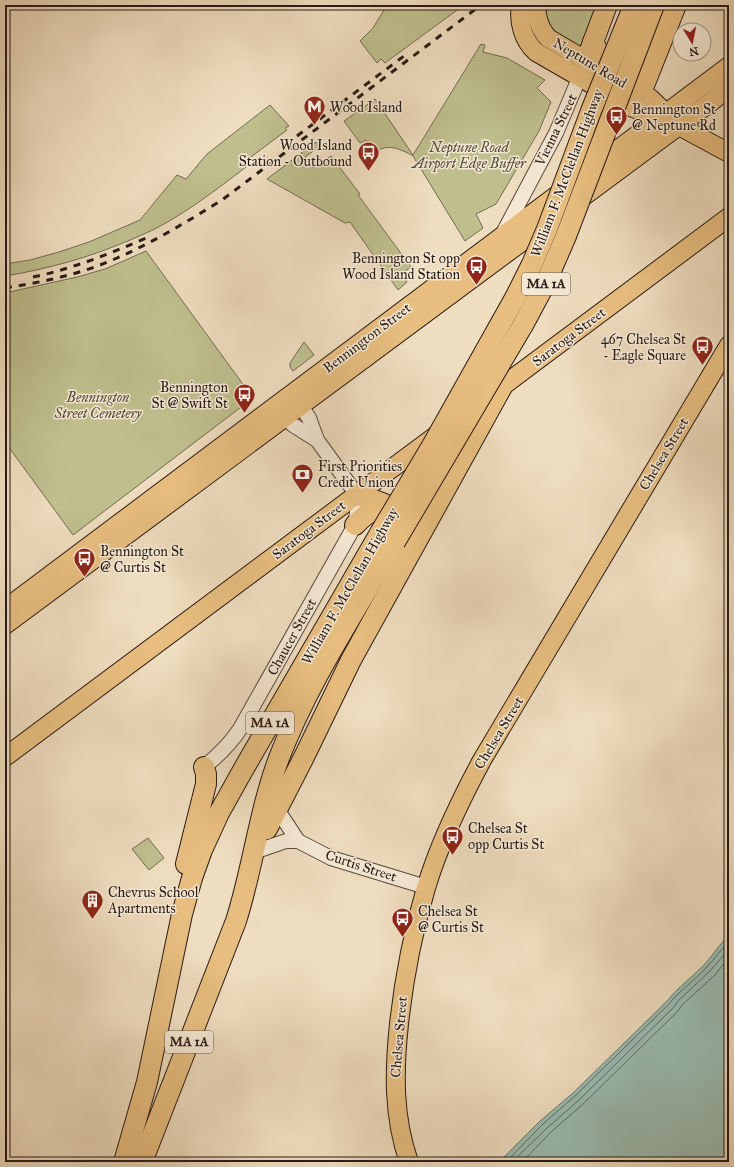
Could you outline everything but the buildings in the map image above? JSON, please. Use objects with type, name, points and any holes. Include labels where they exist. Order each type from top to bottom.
[{"type":"highway","points":[[583,69],[607,5]]},
{"type":"highway","name":"William F. McClellan Highway","points":[[124,1162],[147,1082],[180,922],[198,859],[221,809],[395,542],[432,446],[529,270],[547,229],[591,110],[634,5]]},
{"type":"highway","name":"William F. McClellan Highway","points":[[142,1162],[231,936],[242,902],[254,852],[272,801],[281,754],[302,703],[523,325],[546,282],[654,5]]},
{"type":"highway","points":[[624,103],[630,102],[640,93],[676,5]]},
{"type":"highway","points":[[593,42],[600,55],[631,70],[641,71],[651,68]]},
{"type":"highway","points":[[395,542],[504,385]]},
{"type":"highway","points":[[357,495],[371,499],[399,512],[406,517],[412,531],[395,542]]},
{"type":"highway","points":[[355,525],[369,512],[386,510],[399,512]]},
{"type":"highway","points":[[180,922],[185,868],[206,784],[204,767]]},
{"type":"main road","name":"Neptune Road","points":[[521,5],[520,14],[522,30],[526,41],[540,55],[583,69],[650,98],[668,120]]},
{"type":"main road","name":"Neptune Road","points":[[536,5],[538,20],[544,33],[583,69],[624,103],[638,111],[668,120],[729,153]]},
{"type":"main road","name":"Bennington Street","points":[[5,625],[280,412],[668,120],[729,66]]},
{"type":"main road","name":"Bennington Street","points":[[365,348],[447,277],[668,120],[711,102],[729,87]]},
{"type":"main road","name":"Saratoga Street","points":[[5,757],[729,217]]},
{"type":"main road","name":"Chelsea Street","points":[[409,1162],[402,1140],[397,1116],[396,1053],[400,1016],[406,972],[415,928],[426,887],[448,830],[482,760],[729,345]]},
{"type":"main road","name":"Bennington Street","points":[[5,609],[280,412]]},
{"type":"street","name":"Vienna Street","points":[[499,240],[554,138],[583,69]]},
{"type":"street","points":[[296,400],[309,418],[317,440],[357,495]]},
{"type":"street","points":[[280,412],[293,425],[317,440]]},
{"type":"street","name":"Chaucer Street","points":[[204,767],[220,754],[234,739],[355,525],[357,515],[357,495]]},
{"type":"street","name":"Curtis Street","points":[[272,801],[298,841],[322,854],[426,887]]},
{"type":"street","points":[[254,852],[286,841],[298,841]]},
{"type":"green space","points":[[387,5],[464,5],[385,63],[381,59],[377,63],[360,41],[373,28]]},
{"type":"green space","points":[[544,5],[599,5],[582,51],[561,38],[556,33],[546,15]]},
{"type":"green space","name":"Neptune Road Airport Edge Buffer","points":[[481,44],[485,45],[483,52],[507,58],[545,80],[537,88],[551,102],[539,131],[496,204],[476,214],[483,228],[465,241],[413,156],[399,149],[390,147],[380,149],[375,152],[366,140],[360,143],[344,121],[375,99],[413,155]]},
{"type":"green space","points":[[270,105],[289,126],[285,128],[287,130],[243,163],[246,167],[189,209],[153,230],[98,253],[37,270],[5,276],[5,264],[30,260],[59,252],[89,242],[140,220],[177,175],[186,179],[207,154]]},
{"type":"green space","points":[[316,142],[319,147],[305,157],[313,168],[331,156],[360,194],[358,195],[411,267],[401,274],[407,282],[398,290],[350,222],[345,223],[267,179]]},
{"type":"green space","name":"Bennington Street Cemetery","points":[[146,251],[253,398],[73,535],[5,442],[5,293],[77,277],[105,269]]},
{"type":"green space","points":[[304,342],[314,355],[293,371],[290,367],[290,363]]},
{"type":"green space","points":[[148,838],[164,858],[149,870],[132,849]]},
{"type":"water","points":[[729,936],[729,1162],[501,1162],[502,1159],[540,1121],[573,1093],[702,967]]},
{"type":"railway","points":[[5,288],[48,280],[104,264],[131,252],[184,223],[222,200],[481,5]]},
{"type":"railway","points":[[297,136],[404,56]]},
{"type":"railway","points":[[33,277],[62,270],[118,250],[146,238]]},
{"type":"place","name":"Wood Island","points":[[314,126]]},
{"type":"place","name":"Bennington St @ Neptune Rd","points":[[616,136]]},
{"type":"place","name":"Wood Island Station - Outbound","points":[[368,172]]},
{"type":"place","name":"Bennington St opp Wood Island Station","points":[[476,286]]},
{"type":"place","name":"467 Chelsea St - Eagle Square","points":[[702,366]]},
{"type":"place","name":"Bennington St @ Swift St","points":[[244,414]]},
{"type":"place","name":"First Priorities Credit Union","points":[[303,494]]},
{"type":"place","name":"Bennington St @ Curtis St","points":[[84,578]]},
{"type":"place","name":"Chelsea St opp Curtis St","points":[[453,856]]},
{"type":"place","name":"Chevrus School Apartments","points":[[93,920]]},
{"type":"place","name":"Chelsea St @ Curtis St","points":[[402,938]]}]
